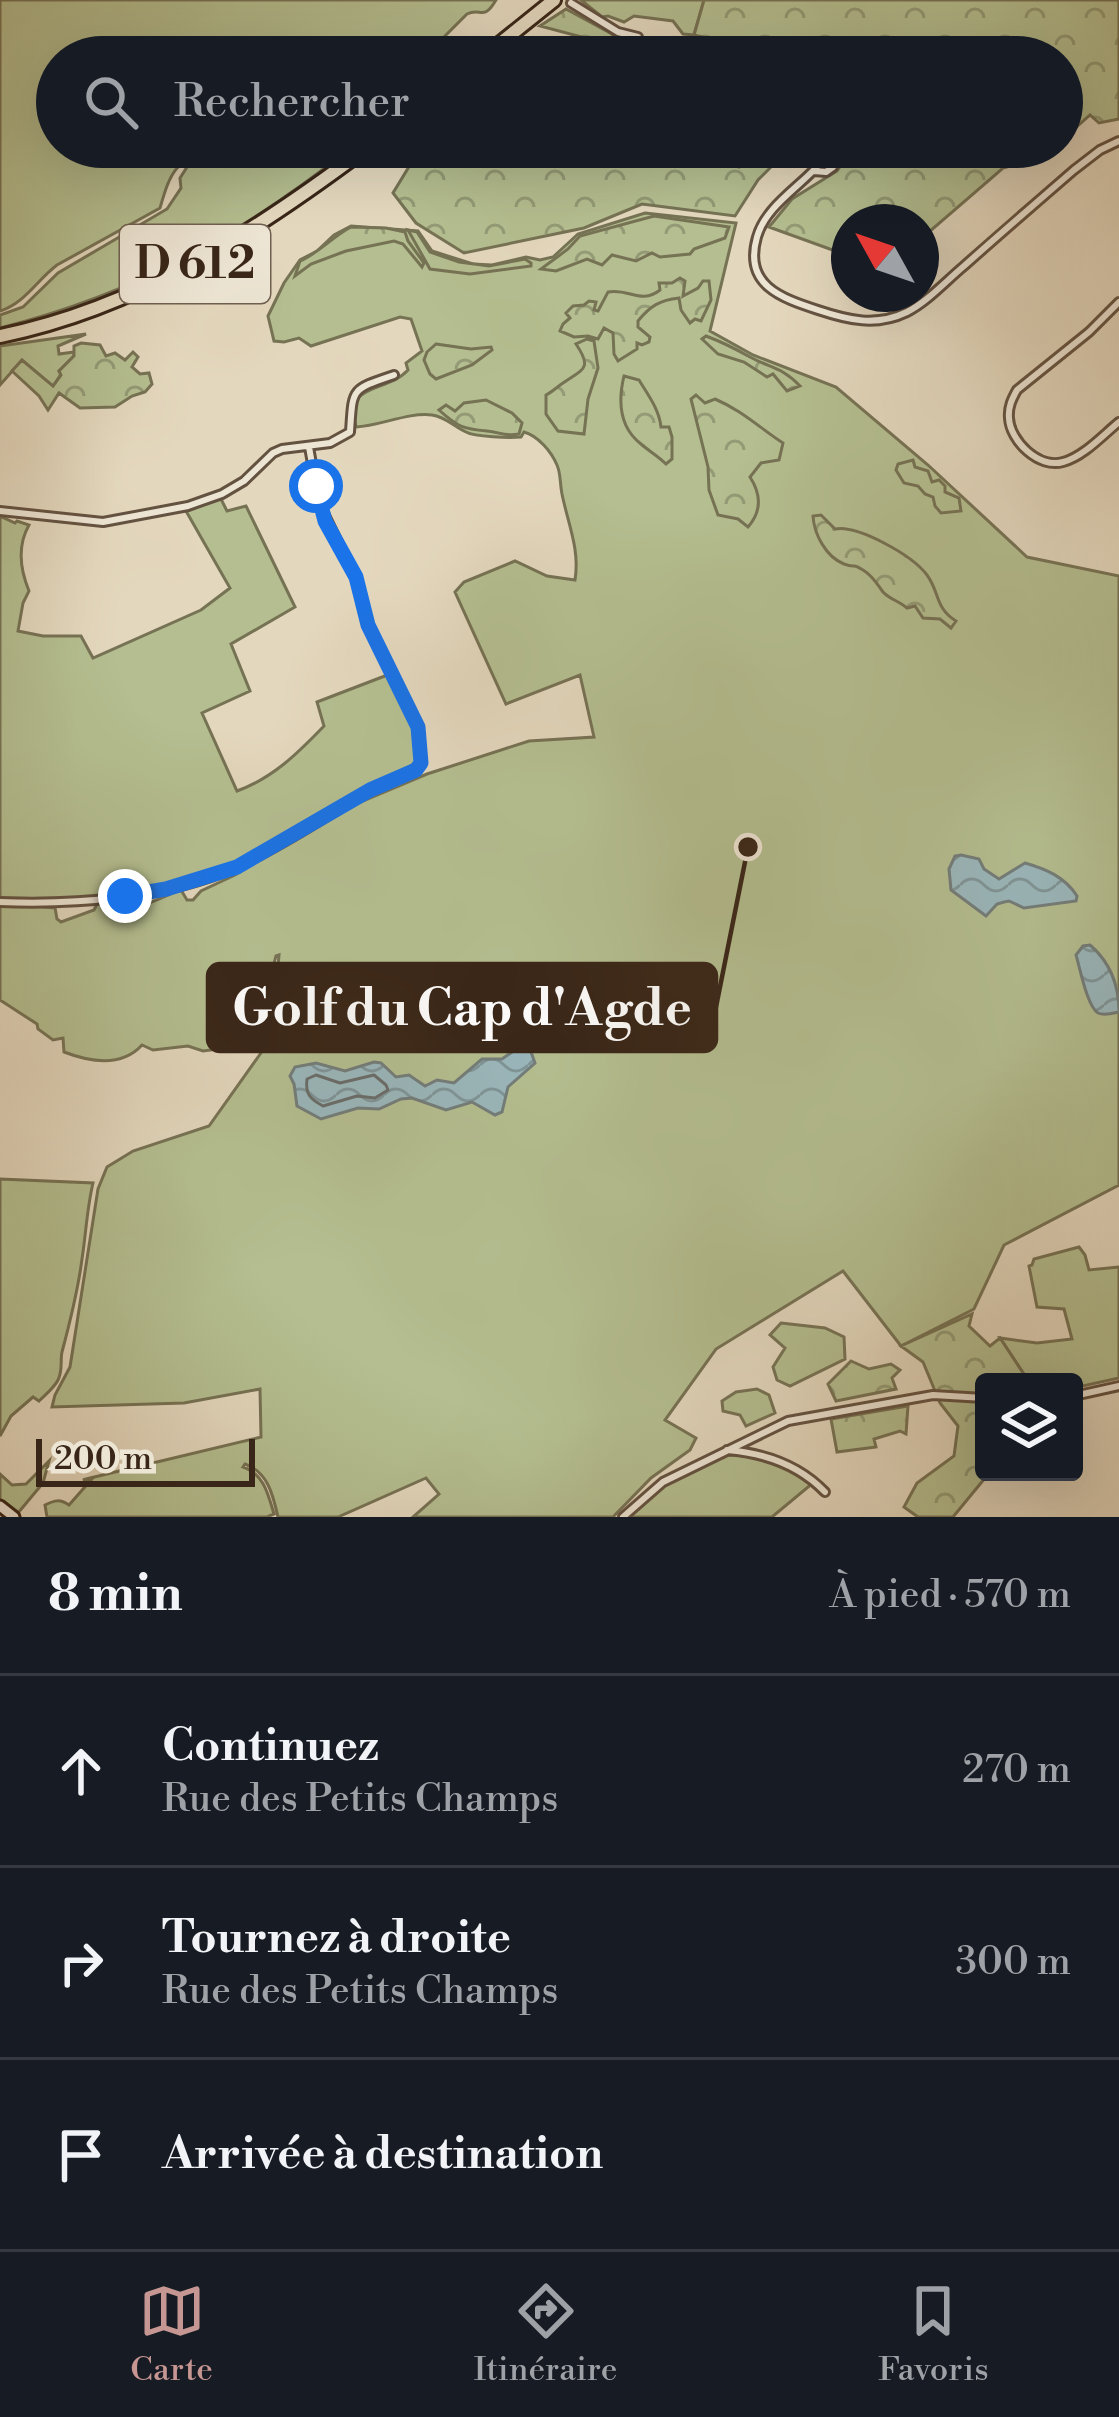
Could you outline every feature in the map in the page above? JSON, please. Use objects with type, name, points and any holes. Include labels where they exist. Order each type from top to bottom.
[{"type":"highway","points":[[509,36],[550,0]]},
{"type":"highway","name":"D 612","points":[[0,336],[58,323],[173,275],[259,225],[339,168]]},
{"type":"main road","points":[[1,1512],[14,1517]]},
{"type":"street","points":[[571,3],[618,32],[634,36]]},
{"type":"street","points":[[1083,163],[1119,141]]},
{"type":"street","points":[[832,168],[814,171],[768,216],[754,256],[763,282],[773,292],[843,318],[865,321],[910,311],[1077,168]]},
{"type":"street","points":[[1119,302],[1018,390],[1010,403],[1009,424],[1036,458],[1056,464],[1073,458],[1119,422]]},
{"type":"street","points":[[0,511],[103,522],[188,506],[244,481],[274,453],[337,441],[350,432],[353,395],[394,375]]},
{"type":"street","points":[[0,902],[70,903],[166,889],[215,875],[277,846],[421,763],[418,727],[368,625],[356,577],[319,503],[309,447]]},
{"type":"street","points":[[1083,1394],[1119,1386]]},
{"type":"street","points":[[623,1517],[663,1482],[788,1421],[933,1395],[975,1397]]},
{"type":"street","points":[[727,1450],[773,1458],[825,1492]]},
{"type":"green space","points":[[0,0],[496,0],[485,12],[467,14],[445,36],[36,36],[36,168],[177,168],[160,208],[57,265],[24,297],[0,311]]},
{"type":"green space","points":[[581,0],[704,0],[694,35],[683,34],[673,21],[634,16],[624,22],[602,17]]},
{"type":"green space","points":[[704,0],[1119,0],[1119,119],[1099,123],[1090,115],[1083,121],[1083,36],[694,35]]},
{"type":"green space","points":[[566,9],[613,36],[578,36],[540,26]]},
{"type":"green space","points":[[186,168],[325,168],[228,234],[143,279],[0,328],[0,315],[23,307],[58,273],[167,209],[181,188]]},
{"type":"green space","points":[[408,168],[770,168],[735,216],[642,204],[584,228],[464,253],[416,223],[393,193]]},
{"type":"green space","points":[[839,168],[1003,168],[939,223],[939,204],[831,204],[831,249],[769,227],[792,199]]},
{"type":"green space","points":[[645,213],[736,223],[710,331],[753,355],[836,387],[1027,557],[1119,576],[1119,1185],[1004,1245],[974,1309],[901,1346],[843,1271],[716,1349],[665,1420],[696,1438],[690,1450],[651,1478],[613,1517],[413,1517],[439,1494],[426,1478],[338,1517],[278,1517],[264,1478],[245,1464],[264,1486],[274,1514],[47,1517],[45,1505],[57,1501],[69,1505],[91,1480],[83,1480],[261,1437],[260,1389],[184,1403],[52,1407],[70,1367],[98,1189],[107,1167],[133,1151],[209,1126],[283,1022],[345,1035],[317,1022],[303,1008],[286,1010],[276,989],[279,955],[269,984],[269,1013],[249,1045],[203,1051],[188,1046],[153,1050],[142,1045],[115,1060],[64,1052],[63,1038],[53,1040],[0,1000],[0,903],[55,908],[61,922],[94,910],[97,904],[141,905],[181,890],[187,900],[193,900],[346,808],[427,774],[529,741],[594,737],[580,675],[506,704],[455,592],[464,582],[515,561],[547,576],[575,580],[575,547],[559,472],[548,449],[524,432],[521,437],[477,435],[432,415],[356,427],[354,412],[361,395],[399,377],[408,370],[406,363],[422,351],[411,319],[400,317],[311,346],[299,338],[274,341],[268,316],[300,260],[351,226],[418,231],[432,251],[492,265],[553,257],[578,234]]},
{"type":"green space","points":[[654,216],[729,227],[725,238],[690,254],[660,257],[652,253],[636,261],[612,255],[602,265],[587,259],[556,271],[541,269],[580,236]]},
{"type":"green space","points":[[351,227],[405,232],[422,267],[403,244],[394,241],[346,251],[311,264],[295,276],[300,261]]},
{"type":"green space","points":[[408,230],[417,232],[430,252],[459,262],[489,266],[525,259],[531,266],[470,274],[430,269]]},
{"type":"green space","points":[[685,281],[683,296],[709,281],[711,300],[701,321],[690,323],[679,298],[661,302],[638,321],[649,342],[637,343],[637,349],[618,361],[613,333],[604,328],[598,339],[560,331],[573,306],[596,302],[594,310],[598,311],[608,292],[647,296],[660,290],[659,283]]},
{"type":"green space","points":[[86,334],[58,346],[59,354],[74,352],[74,356],[59,371],[53,387],[22,360],[0,385],[0,346]]},
{"type":"green space","points":[[706,336],[782,371],[800,386],[787,391],[773,374],[767,377],[744,362],[718,354],[702,339]]},
{"type":"green space","points":[[594,341],[598,368],[584,434],[558,431],[546,414],[546,395],[583,368],[576,344]]},
{"type":"green space","points":[[436,344],[492,350],[472,365],[436,379],[424,360]]},
{"type":"green space","points":[[100,345],[106,356],[115,353],[125,360],[133,352],[138,357],[132,367],[140,374],[149,373],[152,384],[115,407],[80,408],[59,393],[48,410],[12,371],[22,360],[53,386],[59,371],[74,356],[74,346]]},
{"type":"green space","points":[[624,376],[639,380],[661,427],[669,427],[672,459],[666,464],[624,422]]},
{"type":"green space","points":[[696,395],[705,403],[715,399],[724,403],[783,443],[779,460],[761,463],[750,477],[758,502],[748,527],[738,519],[718,515],[691,399]]},
{"type":"green space","points":[[486,400],[522,423],[519,434],[466,428],[439,410],[446,405],[455,411],[464,403]]},
{"type":"green space","points":[[913,460],[915,467],[928,471],[932,482],[939,480],[945,492],[959,498],[961,511],[941,513],[933,497],[904,483],[896,470],[898,464]]},
{"type":"green space","points":[[220,497],[227,511],[246,506],[295,607],[231,644],[250,691],[202,713],[237,791],[273,772],[324,726],[317,702],[390,674],[416,731],[419,761],[281,843],[207,876],[120,894],[0,898],[0,516],[29,525],[21,558],[29,591],[18,631],[81,636],[93,658],[201,610],[230,588],[182,504]]},
{"type":"green space","points":[[821,515],[835,529],[870,537],[920,567],[944,611],[956,621],[951,628],[940,619],[923,618],[915,606],[907,608],[885,594],[866,572],[832,556],[816,530],[813,516]]},
{"type":"green space","points":[[0,1179],[93,1183],[60,1376],[39,1401],[33,1397],[11,1416],[0,1436]]},
{"type":"green space","points":[[1079,1247],[1089,1270],[1119,1267],[1119,1378],[1083,1386],[1083,1373],[1023,1373],[1000,1338],[1037,1343],[1072,1339],[1064,1309],[1037,1307],[1029,1266],[1034,1259]]},
{"type":"green space","points":[[972,1314],[969,1326],[990,1346],[1000,1338],[1023,1373],[975,1373],[975,1481],[983,1481],[953,1517],[918,1517],[904,1507],[917,1483],[954,1456],[958,1426],[940,1403],[923,1362],[901,1346]]},
{"type":"green space","points":[[781,1323],[825,1328],[844,1337],[845,1359],[790,1386],[777,1380],[773,1367],[785,1348],[770,1335]]},
{"type":"green space","points":[[851,1361],[869,1369],[891,1364],[900,1370],[892,1378],[896,1389],[836,1401],[828,1384]]},
{"type":"green space","points":[[757,1389],[769,1395],[775,1413],[746,1426],[740,1415],[723,1411],[722,1401],[736,1392]]},
{"type":"green space","points":[[908,1406],[906,1434],[900,1431],[874,1439],[876,1447],[837,1452],[831,1419]]},
{"type":"green space","points":[[725,1455],[772,1461],[813,1483],[772,1517],[629,1517],[662,1485]]},
{"type":"green space","points":[[49,1461],[43,1483],[18,1513],[0,1500],[0,1474],[12,1485],[26,1484]]},
{"type":"water","points":[[955,856],[979,859],[999,879],[1025,863],[1040,868],[1067,884],[1076,901],[1024,908],[1009,901],[997,904],[986,916],[951,890],[949,869]]},
{"type":"water","points":[[1090,945],[1112,975],[1119,1012],[1100,1014],[1090,1003],[1076,955]]},
{"type":"water","points":[[522,1045],[535,1063],[508,1087],[502,1112],[495,1115],[472,1102],[446,1110],[412,1098],[321,1119],[297,1106],[290,1076],[295,1067],[316,1063],[345,1071],[374,1062],[396,1077],[409,1075],[425,1086],[437,1080],[454,1083],[482,1059],[502,1059]]},
{"type":"place","name":"Golf du Cap d'Agde","points":[[748,847]]},
{"type":"route","points":[[125,896],[237,867],[370,790],[416,770],[421,763],[418,727],[368,625],[356,577],[325,521],[316,486]]}]
